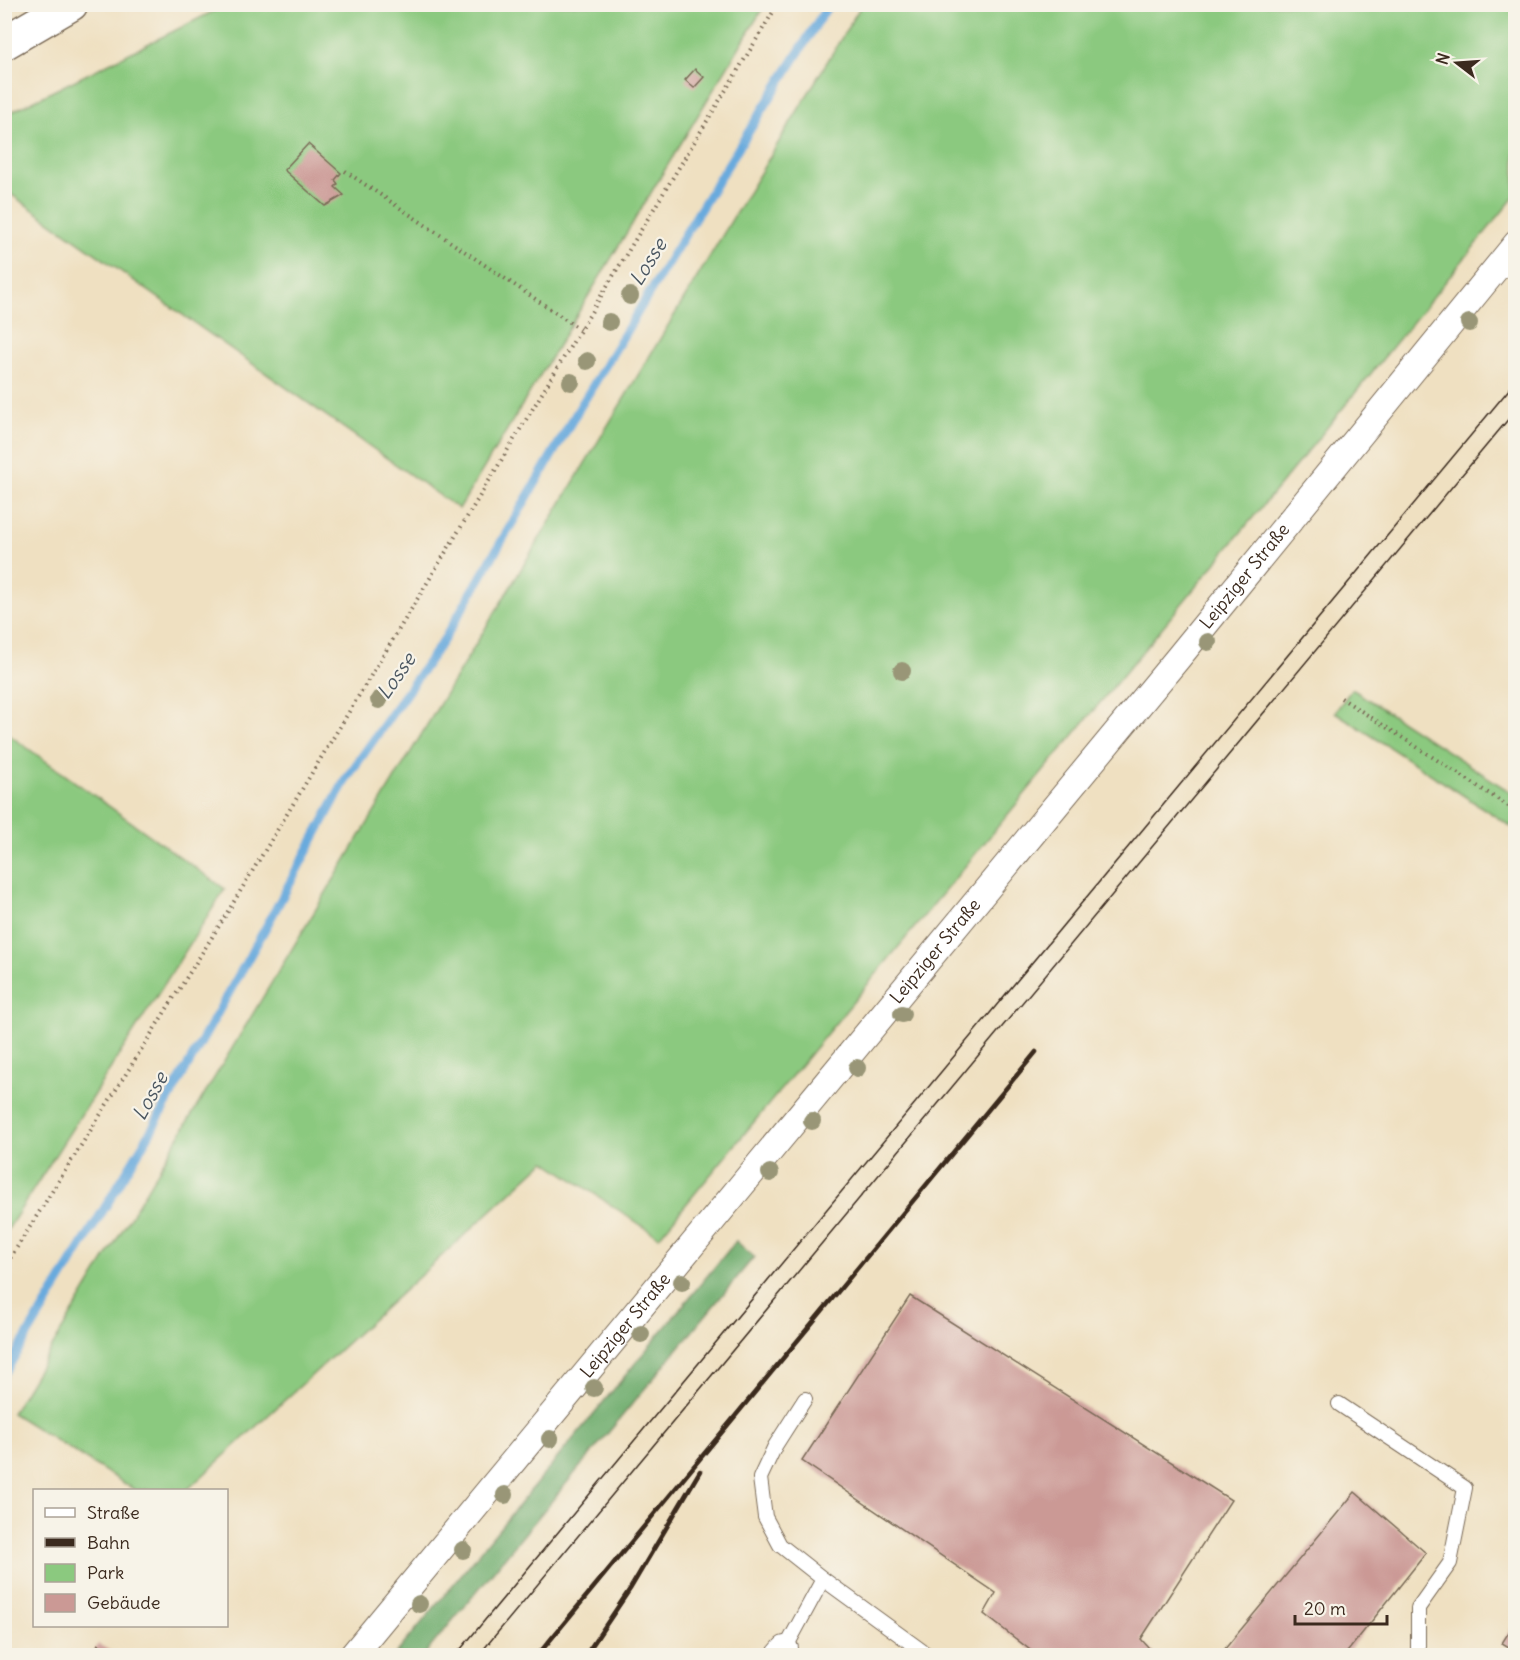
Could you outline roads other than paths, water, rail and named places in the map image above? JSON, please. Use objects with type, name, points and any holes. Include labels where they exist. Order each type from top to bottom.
[{"type":"highway","points":[[4,43],[70,4]]},
{"type":"street","name":"Leipziger Straße","points":[[352,1656],[1170,668],[1515,244]]},
{"type":"lane","points":[[805,1399],[775,1446],[760,1478],[765,1517],[780,1545],[926,1654],[925,1656]]},
{"type":"lane","points":[[1339,1404],[1465,1488],[1450,1563],[1418,1608],[1418,1656]]},
{"type":"lane","points":[[782,1652],[823,1579]]},
{"type":"waterway","name":"Losse","points":[[4,1374],[147,1138],[346,779],[445,638],[580,407],[829,4]]},
{"type":"tram line","points":[[455,1656],[1516,381]]},
{"type":"tram line","points":[[478,1656],[1516,410]]},
{"type":"railway","points":[[537,1656],[1036,1052]]},
{"type":"railway","points":[[585,1656],[630,1589],[700,1471]]}]
